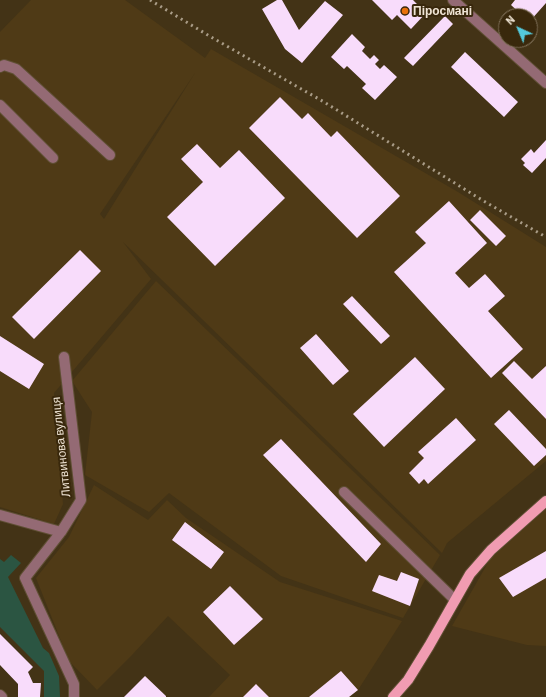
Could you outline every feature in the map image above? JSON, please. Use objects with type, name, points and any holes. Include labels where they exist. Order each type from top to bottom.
[{"type":"main road","points":[[393,697],[408,680],[470,574],[491,550],[546,501]]},
{"type":"street","points":[[453,0],[546,83]]},
{"type":"street","points":[[0,67],[4,65],[16,69],[110,155]]},
{"type":"street","points":[[0,105],[52,158]]},
{"type":"street","name":"Литвинова вулиця","points":[[64,357],[81,500],[61,532],[25,578],[74,684],[74,697]]},
{"type":"street","points":[[344,492],[455,600]]},
{"type":"street","points":[[0,515],[61,532]]},
{"type":"shaded area","points":[[31,0],[125,0],[205,58],[211,49],[458,192],[546,247],[546,461],[447,543],[442,553],[123,242],[151,279],[54,393],[63,504],[54,524],[0,507],[0,32]],"holes":[[[195,73],[104,219],[100,214]]]},
{"type":"shaded area","points":[[156,281],[440,555],[403,618],[281,576],[169,493],[149,512],[85,475],[92,412],[72,381]]},
{"type":"shaded area","points":[[94,485],[148,520],[167,500],[186,518],[280,582],[402,621],[358,690],[349,697],[209,697],[230,675],[168,616],[97,690],[69,661],[36,578],[69,537]]},
{"type":"shaded area","points":[[546,509],[546,646],[527,645],[452,626],[490,559]]},
{"type":"green space","points":[[11,555],[21,563],[8,577],[43,648],[49,653],[59,676],[60,697],[44,697],[44,671],[0,627],[0,559],[4,562]]},
{"type":"building","points":[[277,0],[282,0],[299,30],[325,1],[343,15],[302,63],[285,49],[262,9]]},
{"type":"building","points":[[372,0],[413,0],[426,13],[411,29],[397,15],[392,20]]},
{"type":"building","points":[[515,0],[546,0],[546,3],[538,12],[538,8],[514,8],[511,5]]},
{"type":"building","points":[[445,16],[453,24],[413,66],[404,58]]},
{"type":"building","points":[[352,34],[365,47],[362,51],[370,59],[374,55],[379,60],[375,64],[380,69],[384,65],[397,77],[375,100],[362,88],[366,84],[347,66],[344,69],[331,57]]},
{"type":"building","points":[[465,52],[518,102],[504,117],[451,67]]},
{"type":"building","points":[[280,97],[302,119],[308,113],[331,137],[337,131],[400,196],[357,238],[249,128]]},
{"type":"building","points":[[546,140],[546,158],[532,173],[523,165],[525,163],[521,159],[531,149],[534,153]]},
{"type":"building","points":[[197,144],[220,168],[239,150],[285,198],[215,266],[167,217],[203,182],[181,159]]},
{"type":"building","points":[[449,201],[487,243],[455,273],[469,288],[485,274],[505,296],[488,311],[523,349],[491,378],[394,272],[426,243],[415,232]]},
{"type":"building","points":[[480,210],[506,236],[496,246],[470,220]]},
{"type":"building","points":[[80,250],[101,271],[34,339],[12,317]]},
{"type":"building","points":[[352,296],[390,336],[381,344],[343,304]]},
{"type":"building","points":[[316,334],[349,371],[333,385],[300,348]]},
{"type":"building","points":[[0,336],[44,364],[29,389],[0,371]]},
{"type":"building","points":[[415,357],[445,389],[384,447],[353,414]]},
{"type":"building","points":[[514,361],[532,379],[546,366],[546,419],[502,373]]},
{"type":"building","points":[[509,410],[546,449],[546,455],[534,466],[494,424]]},
{"type":"building","points":[[456,418],[476,440],[428,484],[424,479],[419,484],[409,473],[424,458],[418,452]]},
{"type":"building","points":[[281,439],[381,544],[366,562],[263,455]]},
{"type":"building","points":[[185,522],[224,552],[211,569],[172,540]]},
{"type":"building","points":[[546,551],[546,578],[513,597],[499,578]]},
{"type":"building","points":[[401,572],[419,579],[410,606],[372,591],[379,575],[397,581]]},
{"type":"building","points":[[230,586],[263,619],[234,645],[203,612]]},
{"type":"building","points":[[0,634],[33,667],[28,672],[33,683],[41,683],[40,697],[18,697],[18,684],[0,665]]},
{"type":"building","points":[[341,671],[358,690],[349,697],[309,697]]},
{"type":"building","points":[[145,676],[166,697],[124,697]]},
{"type":"building","points":[[256,684],[269,697],[243,697]]},
{"type":"railway","points":[[150,0],[324,102],[482,200],[546,237]]},
{"type":"place","name":"Піросмані","points":[[405,11]]}]
